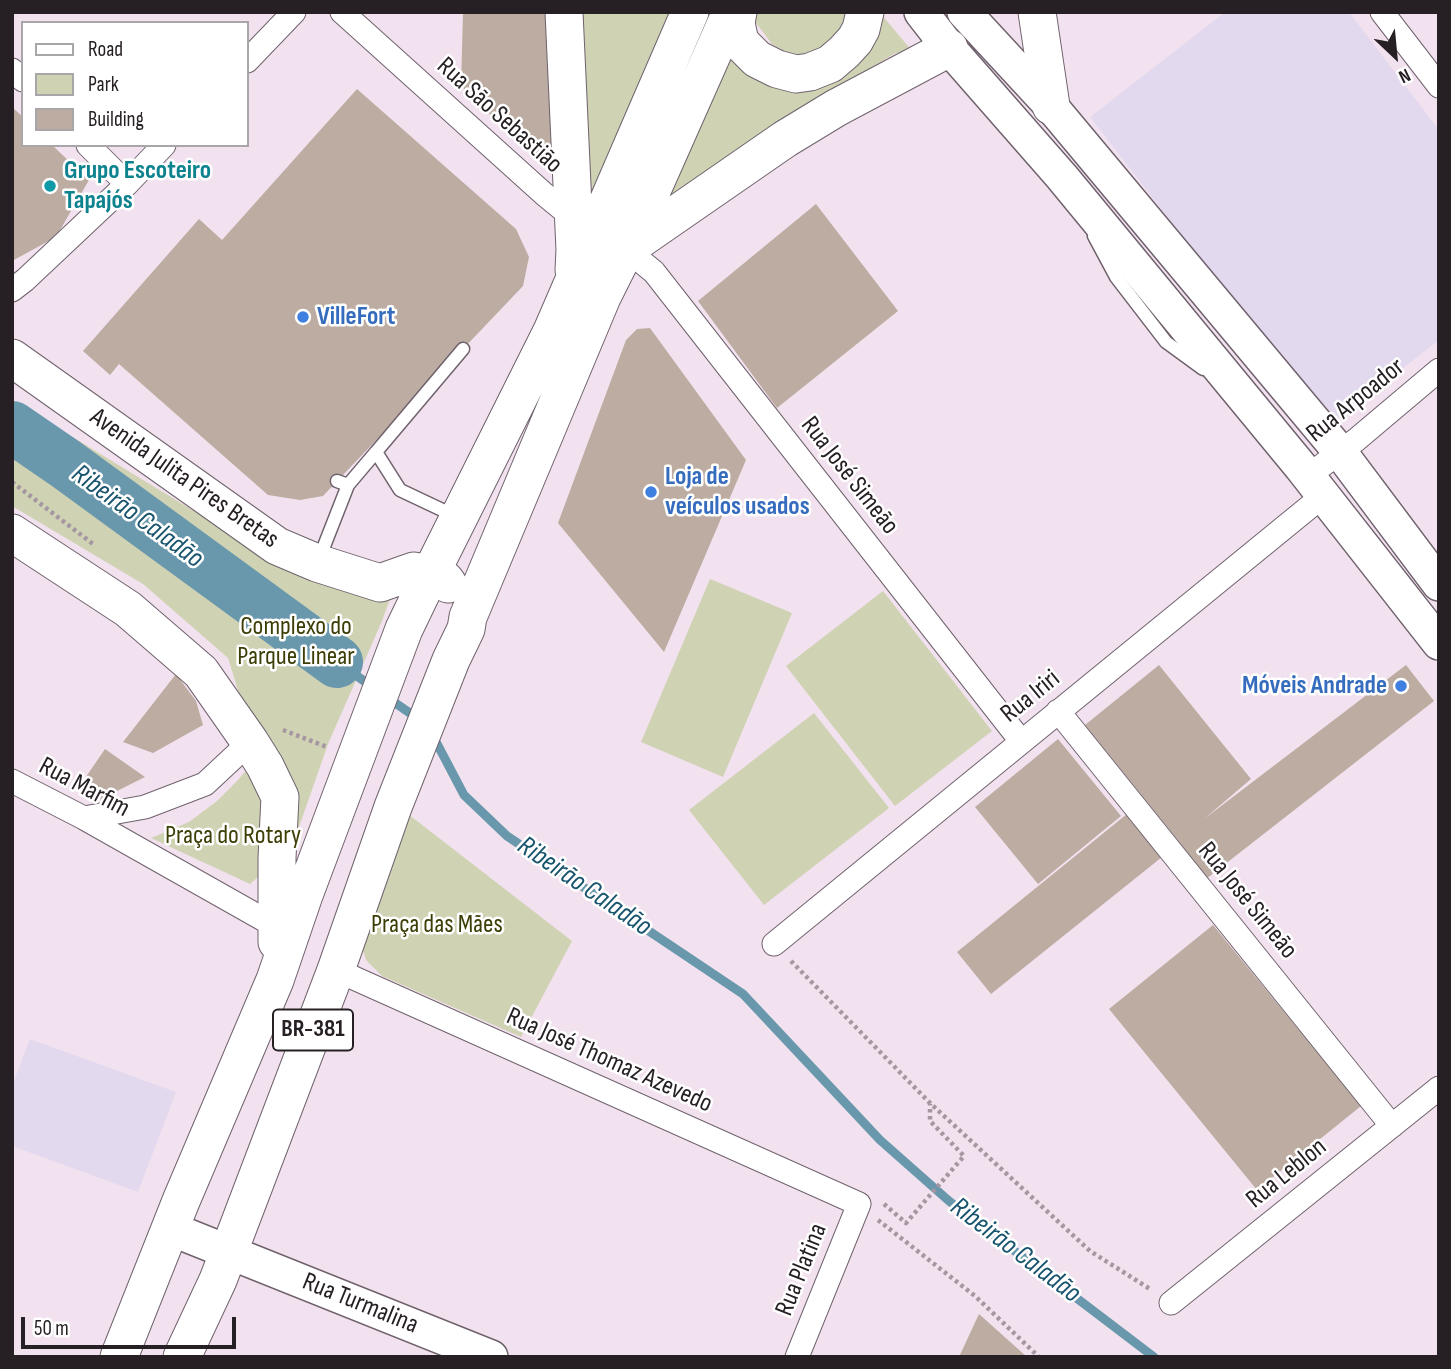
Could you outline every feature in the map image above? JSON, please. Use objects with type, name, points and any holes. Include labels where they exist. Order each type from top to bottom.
[{"type":"main road","points":[[468,617],[602,297],[598,234],[564,12]]},
{"type":"main road","points":[[598,234],[690,12]]},
{"type":"main road","points":[[468,617],[456,593],[445,580],[422,573],[458,517],[598,234],[731,12]]},
{"type":"main road","points":[[738,12],[736,23],[740,42],[748,51],[757,59],[796,74],[830,64],[845,52],[861,29],[865,12]]},
{"type":"main road","points":[[921,12],[949,48],[1062,177],[1316,485],[1439,643]]},
{"type":"main road","points":[[964,12],[1051,106],[1340,452],[1439,584]]},
{"type":"main road","points":[[1037,12],[1051,106]]},
{"type":"main road","points":[[598,234],[785,139],[836,108],[949,48]]},
{"type":"main road","name":"Avenida Julita Pires Bretas","points":[[12,358],[277,546],[317,563],[380,583],[422,573]]},
{"type":"main road","points":[[12,533],[128,610],[201,672],[265,766],[280,797],[276,858],[275,980]]},
{"type":"main road","name":"BR-381","points":[[119,1357],[275,980],[422,573]]},
{"type":"main road","name":"BR-381","points":[[182,1357],[218,1280],[335,970],[393,807],[451,660],[466,629],[468,617]]},
{"type":"main road","name":"Rua Turmalina","points":[[172,1229],[491,1357]]},
{"type":"street","points":[[248,60],[294,12]]},
{"type":"street","name":"Rua São Sebastião","points":[[342,12],[544,194],[598,234]]},
{"type":"street","points":[[1382,12],[1439,86]]},
{"type":"street","points":[[90,147],[127,184]]},
{"type":"street","points":[[12,290],[127,184],[162,147]]},
{"type":"street","name":"Rua José Simeão","points":[[598,234],[654,272],[1021,741]]},
{"type":"street","name":"Rua Arpoador","points":[[1316,485],[1340,452],[1439,370]]},
{"type":"street","name":"Rua Iriri","points":[[774,944],[1058,711],[1316,485]]},
{"type":"street","name":"Rua José Simeão","points":[[1058,711],[1392,1126]]},
{"type":"street","points":[[84,818],[145,807],[205,784],[250,742]]},
{"type":"street","name":"Rua Marfim","points":[[12,781],[84,818],[277,927]]},
{"type":"street","points":[[277,927],[304,895]]},
{"type":"street","name":"Rua José Thomaz Azevedo","points":[[335,970],[859,1204]]},
{"type":"street","name":"Rua Leblon","points":[[1171,1303],[1439,1088]]},
{"type":"street","name":"Rua Platina","points":[[797,1357],[859,1204]]},
{"type":"lane","points":[[317,563],[343,483],[376,452],[463,349]]},
{"type":"lane","points":[[376,452],[400,490],[458,517]]},
{"type":"path","points":[[774,944],[930,1103],[1090,1251],[1171,1303]]},
{"type":"path","points":[[906,1223],[964,1156],[930,1121],[930,1103]]},
{"type":"path","points":[[859,1204],[975,1296],[1039,1357]]},
{"type":"shaded area","points":[[1225,12],[1349,12],[1439,130],[1439,340],[1329,426],[1090,117]]},
{"type":"shaded area","points":[[30,1039],[176,1092],[138,1192],[12,1146],[12,1086]]},
{"type":"green space","points":[[572,12],[677,12],[581,214]]},
{"type":"green space","points":[[752,12],[858,12],[818,55],[791,55],[772,44],[753,19]]},
{"type":"green space","points":[[881,14],[913,52],[896,53],[811,103],[659,202],[723,44],[737,66],[760,79],[784,86]]},
{"type":"green space","name":"Complexo do Parque Linear","points":[[12,400],[243,541],[396,583],[328,744],[285,867],[249,726],[228,658],[143,584],[12,506]]},
{"type":"green space","points":[[710,579],[792,613],[723,777],[641,742]]},
{"type":"green space","points":[[883,591],[992,731],[895,806],[786,666]]},
{"type":"green space","points":[[814,713],[889,808],[764,905],[689,810]]},
{"type":"green space","name":"Praça do Rotary","points":[[253,762],[266,793],[267,869],[250,884],[151,838],[189,822],[217,801]]},
{"type":"green space","name":"Praça das Mães","points":[[408,814],[572,941],[521,1037],[382,976],[366,960],[361,944]]},
{"type":"building","points":[[463,12],[546,12],[556,145],[547,153],[527,151],[461,86]]},
{"type":"building","name":"VilleFort","points":[[357,89],[516,229],[529,257],[523,286],[323,496],[300,500],[268,495],[119,364],[110,375],[83,351],[199,219],[222,240]]},
{"type":"building","name":"Grupo Escoteiro Tapajós","points":[[12,107],[21,115],[21,147],[54,147],[89,180],[56,237],[12,261]]},
{"type":"building","points":[[816,204],[898,311],[777,408],[698,301]]},
{"type":"building","name":"Loja de veículos usados","points":[[650,328],[746,460],[664,652],[558,523],[626,340],[637,329]]},
{"type":"building","points":[[1159,665],[1251,779],[1204,819],[1406,665],[1434,701],[1206,879],[1085,725]]},
{"type":"building","points":[[176,674],[196,701],[203,725],[153,753],[123,742]]},
{"type":"building","points":[[1058,739],[1121,816],[1038,884],[975,807]]},
{"type":"building","points":[[105,749],[145,777],[95,802],[77,790]]},
{"type":"building","points":[[1127,814],[1162,857],[991,994],[957,952]]},
{"type":"building","points":[[1213,925],[1361,1106],[1257,1190],[1109,1009]]},
{"type":"building","points":[[979,1314],[1027,1357],[959,1357]]},
{"type":"waterway","name":"Ribeirão Caladão","points":[[12,427],[337,662]]},
{"type":"waterway","name":"Ribeirão Caladão","points":[[337,662],[374,688]]},
{"type":"waterway","name":"Ribeirão Caladão","points":[[388,698],[420,720]]},
{"type":"waterway","name":"Ribeirão Caladão","points":[[433,736],[464,795],[507,836],[743,994],[880,1140],[949,1201],[1154,1357]]},
{"type":"place","name":"Grupo Escoteiro Tapajós","points":[[50,186]]},
{"type":"place","name":"VilleFort","points":[[303,317]]},
{"type":"place","name":"Loja de veículos usados","points":[[651,492]]},
{"type":"place","name":"Móveis Andrade","points":[[1401,686]]}]
